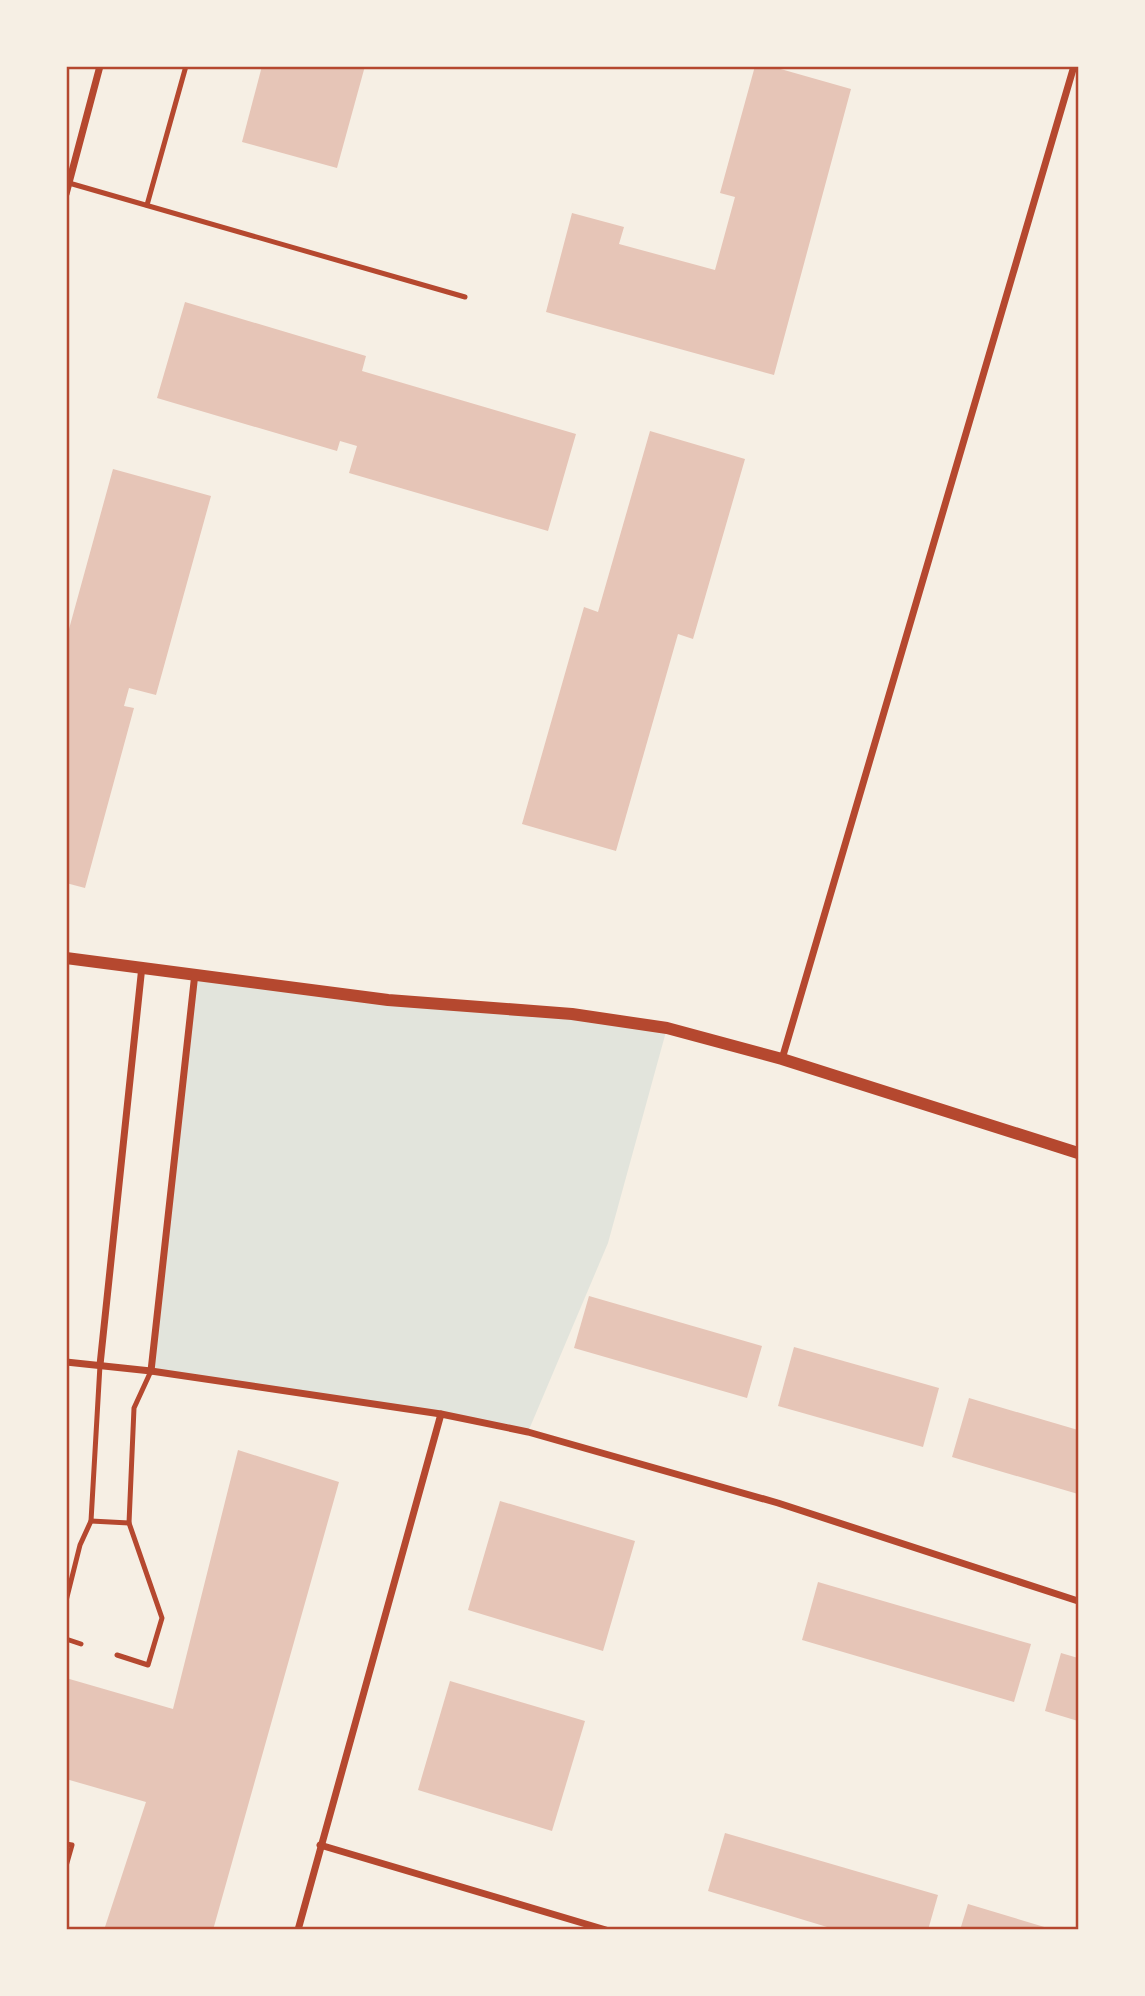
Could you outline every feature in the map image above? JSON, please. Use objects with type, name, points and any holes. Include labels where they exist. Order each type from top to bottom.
[{"type":"street","points":[[66,194],[100,66]]},
{"type":"street","points":[[782,1059],[1074,66]]},
{"type":"street","points":[[66,958],[142,965],[388,1000],[572,1014],[667,1028],[782,1059],[1079,1153]]},
{"type":"street","points":[[100,1365],[142,965]]},
{"type":"street","points":[[151,1371],[195,973]]},
{"type":"street","points":[[66,1362],[151,1371],[441,1414],[528,1433],[778,1503],[1079,1601]]},
{"type":"street","points":[[298,1930],[441,1414]]},
{"type":"street","points":[[320,1845],[606,1930]]},
{"type":"lane","points":[[147,205],[186,66]]},
{"type":"lane","points":[[69,183],[466,297]]},
{"type":"lane","points":[[66,1601],[80,1545],[91,1521],[100,1365]]},
{"type":"lane","points":[[117,1655],[148,1665],[162,1618],[129,1524],[134,1408],[151,1371]]},
{"type":"lane","points":[[91,1521],[129,1524]]},
{"type":"lane","points":[[66,1639],[81,1644]]},
{"type":"lane","points":[[66,1844],[72,1845],[66,1866]]},
{"type":"shaded area","points":[[195,973],[667,1028],[608,1243],[528,1432],[441,1414],[151,1371]]},
{"type":"building","points":[[262,66],[365,66],[337,168],[242,142]]},
{"type":"building","points":[[755,66],[770,66],[851,89],[774,375],[546,312],[572,213],[624,227],[619,244],[715,270],[735,197],[720,193]]},
{"type":"building","points":[[185,302],[366,356],[362,371],[576,434],[548,531],[349,473],[357,446],[340,441],[337,451],[157,398]]},
{"type":"building","points":[[650,431],[745,459],[693,639],[678,634],[616,851],[522,824],[584,607],[598,612]]},
{"type":"building","points":[[113,469],[211,496],[156,695],[129,688],[124,706],[134,708],[85,888],[66,883],[66,640]]},
{"type":"building","points":[[589,1296],[762,1346],[747,1398],[574,1348]]},
{"type":"building","points":[[794,1347],[939,1388],[923,1447],[778,1406]]},
{"type":"building","points":[[969,1398],[1078,1430],[1078,1494],[952,1457]]},
{"type":"building","points":[[238,1450],[339,1482],[213,1930],[104,1930],[146,1802],[66,1779],[66,1678],[173,1709]]},
{"type":"building","points":[[500,1501],[635,1541],[603,1651],[468,1610]]},
{"type":"building","points":[[818,1582],[1031,1644],[1014,1702],[802,1640]]},
{"type":"building","points":[[1061,1653],[1078,1658],[1078,1721],[1045,1711]]},
{"type":"building","points":[[450,1681],[585,1721],[552,1831],[418,1790]]},
{"type":"building","points":[[725,1833],[938,1895],[928,1930],[837,1930],[708,1891]]},
{"type":"building","points":[[968,1904],[1051,1929],[1051,1930],[960,1930]]}]
